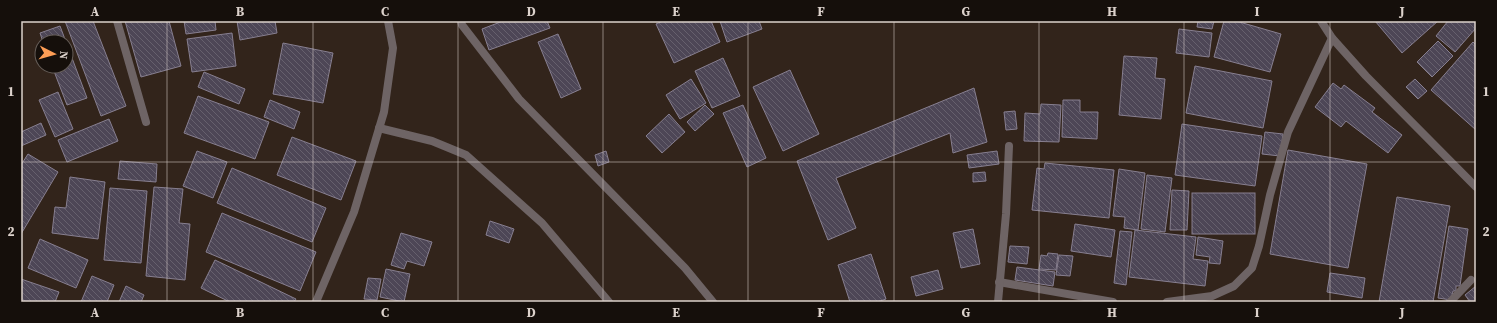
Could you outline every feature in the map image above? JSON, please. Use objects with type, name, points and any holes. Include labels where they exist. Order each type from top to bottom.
[{"type":"street","points":[[117,21],[146,122]]},
{"type":"street","points":[[316,302],[354,212],[384,112],[393,48],[388,21]]},
{"type":"street","points":[[461,21],[462,25],[519,99],[685,268],[713,302]]},
{"type":"street","points":[[1321,21],[1332,38],[1366,76],[1476,186]]},
{"type":"street","points":[[1167,302],[1212,296],[1234,286],[1252,268],[1260,246],[1270,195],[1288,132],[1332,38]]},
{"type":"street","points":[[379,128],[432,141],[466,155],[542,223],[609,302]]},
{"type":"street","points":[[998,302],[1006,214],[1010,146]]},
{"type":"street","points":[[1450,302],[1471,280]]},
{"type":"street","points":[[999,282],[1113,302]]},
{"type":"building","points":[[65,21],[93,21],[126,106],[101,116],[74,45],[74,34],[70,34]]},
{"type":"building","points":[[125,21],[169,21],[181,66],[141,77]]},
{"type":"building","points":[[184,21],[215,21],[216,30],[186,34]]},
{"type":"building","points":[[237,21],[275,21],[277,33],[240,40]]},
{"type":"building","points":[[503,21],[547,21],[550,28],[489,50],[482,29]]},
{"type":"building","points":[[663,21],[711,21],[720,42],[674,63],[656,24]]},
{"type":"building","points":[[720,21],[759,21],[762,29],[727,42]]},
{"type":"building","points":[[1198,21],[1214,21],[1212,29],[1197,27]]},
{"type":"building","points":[[1224,21],[1236,21],[1281,34],[1270,72],[1214,57]]},
{"type":"building","points":[[1375,21],[1438,21],[1402,53]]},
{"type":"building","points":[[1448,21],[1476,21],[1476,28],[1455,52],[1436,36]]},
{"type":"building","points":[[60,26],[63,34],[40,34]]},
{"type":"building","points":[[1179,29],[1212,33],[1209,57],[1176,53]]},
{"type":"building","points":[[232,33],[236,66],[192,72],[187,39]]},
{"type":"building","points":[[558,34],[581,89],[561,98],[538,42]]},
{"type":"building","points":[[1438,41],[1453,56],[1432,77],[1417,62]]},
{"type":"building","points":[[1473,42],[1476,45],[1476,130],[1431,90]]},
{"type":"building","points":[[283,43],[333,53],[323,103],[273,94]]},
{"type":"building","points":[[1124,56],[1157,58],[1155,78],[1165,79],[1161,119],[1119,115]]},
{"type":"building","points":[[723,58],[740,96],[712,108],[695,71]]},
{"type":"building","points":[[74,63],[87,98],[67,105],[55,74],[74,74]]},
{"type":"building","points":[[1195,66],[1272,81],[1263,128],[1186,113]]},
{"type":"building","points":[[790,70],[819,134],[783,151],[753,87]]},
{"type":"building","points":[[204,72],[245,89],[239,104],[198,87]]},
{"type":"building","points":[[691,79],[706,103],[680,119],[666,95]]},
{"type":"building","points":[[1415,79],[1427,91],[1418,99],[1406,87]]},
{"type":"building","points":[[1333,83],[1341,89],[1344,85],[1375,108],[1372,112],[1402,135],[1388,153],[1346,121],[1341,127],[1315,107]]},
{"type":"building","points":[[974,88],[987,142],[953,153],[950,133],[836,178],[856,228],[828,240],[797,161]]},
{"type":"building","points":[[58,92],[73,129],[55,137],[39,100]]},
{"type":"building","points":[[198,96],[269,122],[255,159],[184,133]]},
{"type":"building","points":[[270,100],[300,112],[294,129],[264,117]]},
{"type":"building","points":[[1063,100],[1080,100],[1080,112],[1098,112],[1097,139],[1062,137]]},
{"type":"building","points":[[1041,104],[1061,105],[1059,142],[1024,141],[1025,113],[1040,114]]},
{"type":"building","points":[[705,105],[714,114],[695,131],[687,122]]},
{"type":"building","points":[[743,105],[766,158],[747,167],[723,113]]},
{"type":"building","points":[[1015,111],[1017,129],[1006,130],[1004,112]]},
{"type":"building","points":[[669,114],[685,132],[662,153],[646,136]]},
{"type":"building","points":[[109,119],[118,141],[67,162],[58,140]]},
{"type":"building","points":[[41,123],[46,135],[21,146],[21,132]]},
{"type":"building","points":[[1182,124],[1262,136],[1255,186],[1175,175]]},
{"type":"building","points":[[1265,132],[1283,134],[1280,156],[1262,154]]},
{"type":"building","points":[[292,137],[356,161],[341,200],[277,175]]},
{"type":"building","points":[[1288,150],[1367,164],[1348,268],[1270,254]]},
{"type":"building","points":[[197,151],[227,162],[213,198],[183,186]]},
{"type":"building","points":[[606,151],[609,162],[598,166],[595,155]]},
{"type":"building","points":[[997,151],[999,164],[969,168],[967,155]]},
{"type":"building","points":[[28,154],[58,172],[21,234],[21,165]]},
{"type":"building","points":[[120,161],[157,164],[156,182],[118,179]]},
{"type":"building","points":[[1045,163],[1114,170],[1109,218],[1032,210],[1037,168],[1044,169]]},
{"type":"building","points":[[232,168],[326,208],[312,242],[217,203]]},
{"type":"building","points":[[1119,169],[1145,173],[1138,230],[1124,228],[1125,217],[1113,216]]},
{"type":"building","points":[[985,172],[986,181],[973,182],[973,173]]},
{"type":"building","points":[[1147,175],[1172,178],[1165,232],[1141,229]]},
{"type":"building","points":[[70,177],[105,182],[98,239],[52,233],[55,207],[66,208]]},
{"type":"building","points":[[154,187],[183,189],[179,223],[190,224],[185,280],[146,276]]},
{"type":"building","points":[[110,188],[147,191],[141,263],[104,260]]},
{"type":"building","points":[[1172,190],[1189,191],[1187,230],[1170,230]]},
{"type":"building","points":[[1192,193],[1255,193],[1255,234],[1192,234]]},
{"type":"building","points":[[1397,197],[1450,206],[1433,302],[1379,302]]},
{"type":"building","points":[[222,213],[316,252],[300,291],[206,252]]},
{"type":"building","points":[[490,221],[514,229],[509,243],[486,235]]},
{"type":"building","points":[[1075,224],[1115,230],[1111,257],[1071,251]]},
{"type":"building","points":[[1449,226],[1468,229],[1460,286],[1456,286],[1456,291],[1453,291],[1451,300],[1438,298]]},
{"type":"building","points":[[973,229],[980,264],[961,268],[953,233]]},
{"type":"building","points":[[1135,230],[1196,237],[1193,259],[1208,261],[1205,286],[1129,277]]},
{"type":"building","points":[[1120,231],[1132,232],[1126,285],[1114,283]]},
{"type":"building","points":[[401,233],[432,242],[424,266],[407,261],[404,269],[391,265]]},
{"type":"building","points":[[1198,237],[1223,241],[1220,264],[1209,263],[1210,257],[1196,255]]},
{"type":"building","points":[[40,239],[88,260],[76,288],[28,268]]},
{"type":"building","points":[[1010,246],[1029,247],[1027,264],[1008,262]]},
{"type":"building","points":[[1048,253],[1058,254],[1056,270],[1039,269],[1041,255],[1047,256]]},
{"type":"building","points":[[871,254],[886,299],[877,302],[850,302],[838,265]]},
{"type":"building","points":[[1059,255],[1073,256],[1070,276],[1056,275]]},
{"type":"building","points":[[215,260],[296,299],[294,302],[230,302],[201,288]]},
{"type":"building","points":[[1017,267],[1055,272],[1053,286],[1015,280]]},
{"type":"building","points":[[386,269],[410,274],[404,302],[380,297]]},
{"type":"building","points":[[938,270],[943,289],[916,296],[911,277]]},
{"type":"building","points":[[1330,273],[1365,278],[1362,298],[1327,292]]},
{"type":"building","points":[[92,276],[114,285],[107,302],[81,302]]},
{"type":"building","points":[[368,278],[381,279],[377,300],[364,299]]},
{"type":"building","points":[[21,279],[59,292],[55,302],[21,302]]},
{"type":"building","points":[[126,286],[144,295],[141,302],[119,302]]},
{"type":"building","points":[[1476,286],[1476,302],[1470,302],[1465,295]]}]
